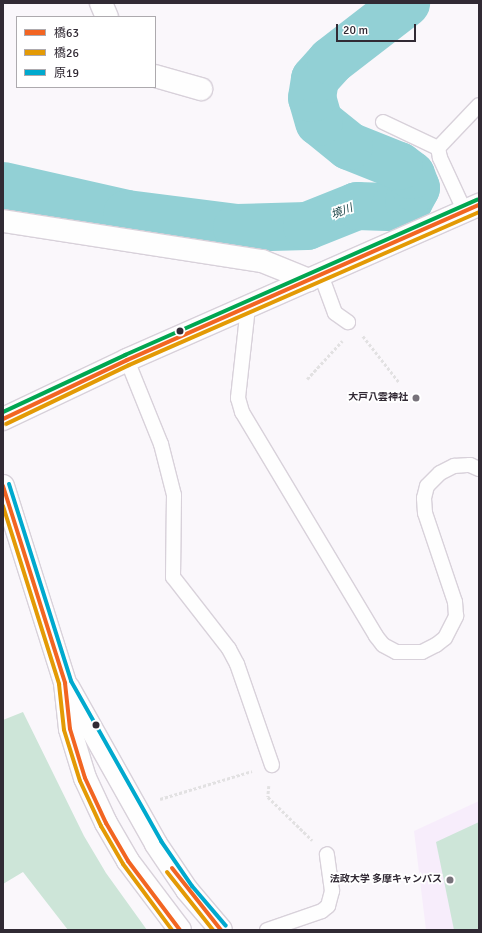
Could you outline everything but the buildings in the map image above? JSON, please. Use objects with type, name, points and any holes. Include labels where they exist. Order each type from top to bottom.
[{"type":"street","points":[[101,3],[107,16]]},
{"type":"street","points":[[156,76],[201,89]]},
{"type":"street","points":[[3,419],[127,360],[472,208]]},
{"type":"street","points":[[3,220],[262,261],[315,278]]},
{"type":"street","points":[[3,486],[65,683],[70,729],[85,778],[106,823],[128,861],[180,930]]},
{"type":"street","points":[[65,683],[84,712],[133,808],[187,890],[221,930]]},
{"type":"lane","points":[[438,148],[479,105]]},
{"type":"lane","points":[[382,122],[438,148]]},
{"type":"lane","points":[[438,148],[440,158],[472,208]]},
{"type":"lane","points":[[315,278],[335,313],[348,322]]},
{"type":"lane","points":[[248,307],[238,398],[242,412],[376,636],[383,645],[396,652],[422,652],[436,645],[445,638],[456,616],[455,602],[425,513],[424,498],[427,486],[440,473],[454,466],[470,465],[479,469]]},
{"type":"lane","points":[[127,360],[161,444],[174,495],[172,578],[229,649],[237,664],[272,766]]},
{"type":"lane","points":[[267,930],[322,912],[328,906],[332,891],[327,854]]},
{"type":"path","points":[[307,379],[340,344]]},
{"type":"path","points":[[378,356],[399,382]]},
{"type":"path","points":[[133,808],[272,766],[268,797],[327,854]]},
{"type":"shaded area","name":"法政大学 多摩キャンパス","points":[[479,801],[479,930],[426,930],[414,831]]},
{"type":"green space","points":[[23,712],[84,836],[106,873],[147,930],[68,930],[23,872],[3,884],[3,720]]},
{"type":"green space","points":[[479,822],[479,930],[454,930],[436,842]]},
{"type":"waterway","name":"境川","points":[[3,186],[127,214],[237,228],[307,226],[357,206],[395,207],[409,201],[416,188],[411,175],[399,166],[349,146],[319,122],[312,98],[315,79],[331,61],[406,3]]},
{"type":"transit line","points":[[3,412],[125,355],[477,200]]},
{"type":"transit line","name":"橋63","points":[[3,419],[127,360],[479,205]]},
{"type":"transit line","name":"橋26","points":[[6,424],[129,365],[479,212]]},
{"type":"transit line","name":"原19","points":[[9,484],[71,681],[161,841],[192,886],[226,926]]},
{"type":"transit line","name":"橋63","points":[[3,486],[65,683],[70,729],[85,778],[106,823],[128,861],[180,930]]},
{"type":"transit line","name":"橋26","points":[[3,506],[59,684],[64,730],[80,781],[101,826],[123,864],[172,930]]},
{"type":"transit line","name":"橋63","points":[[172,868],[221,930]]},
{"type":"transit line","name":"橋26","points":[[167,872],[213,930]]},
{"type":"place","name":"大戸八雲神社","points":[[416,398]]},
{"type":"place","name":"法政大学 多摩キャンパス","points":[[450,880]]}]
